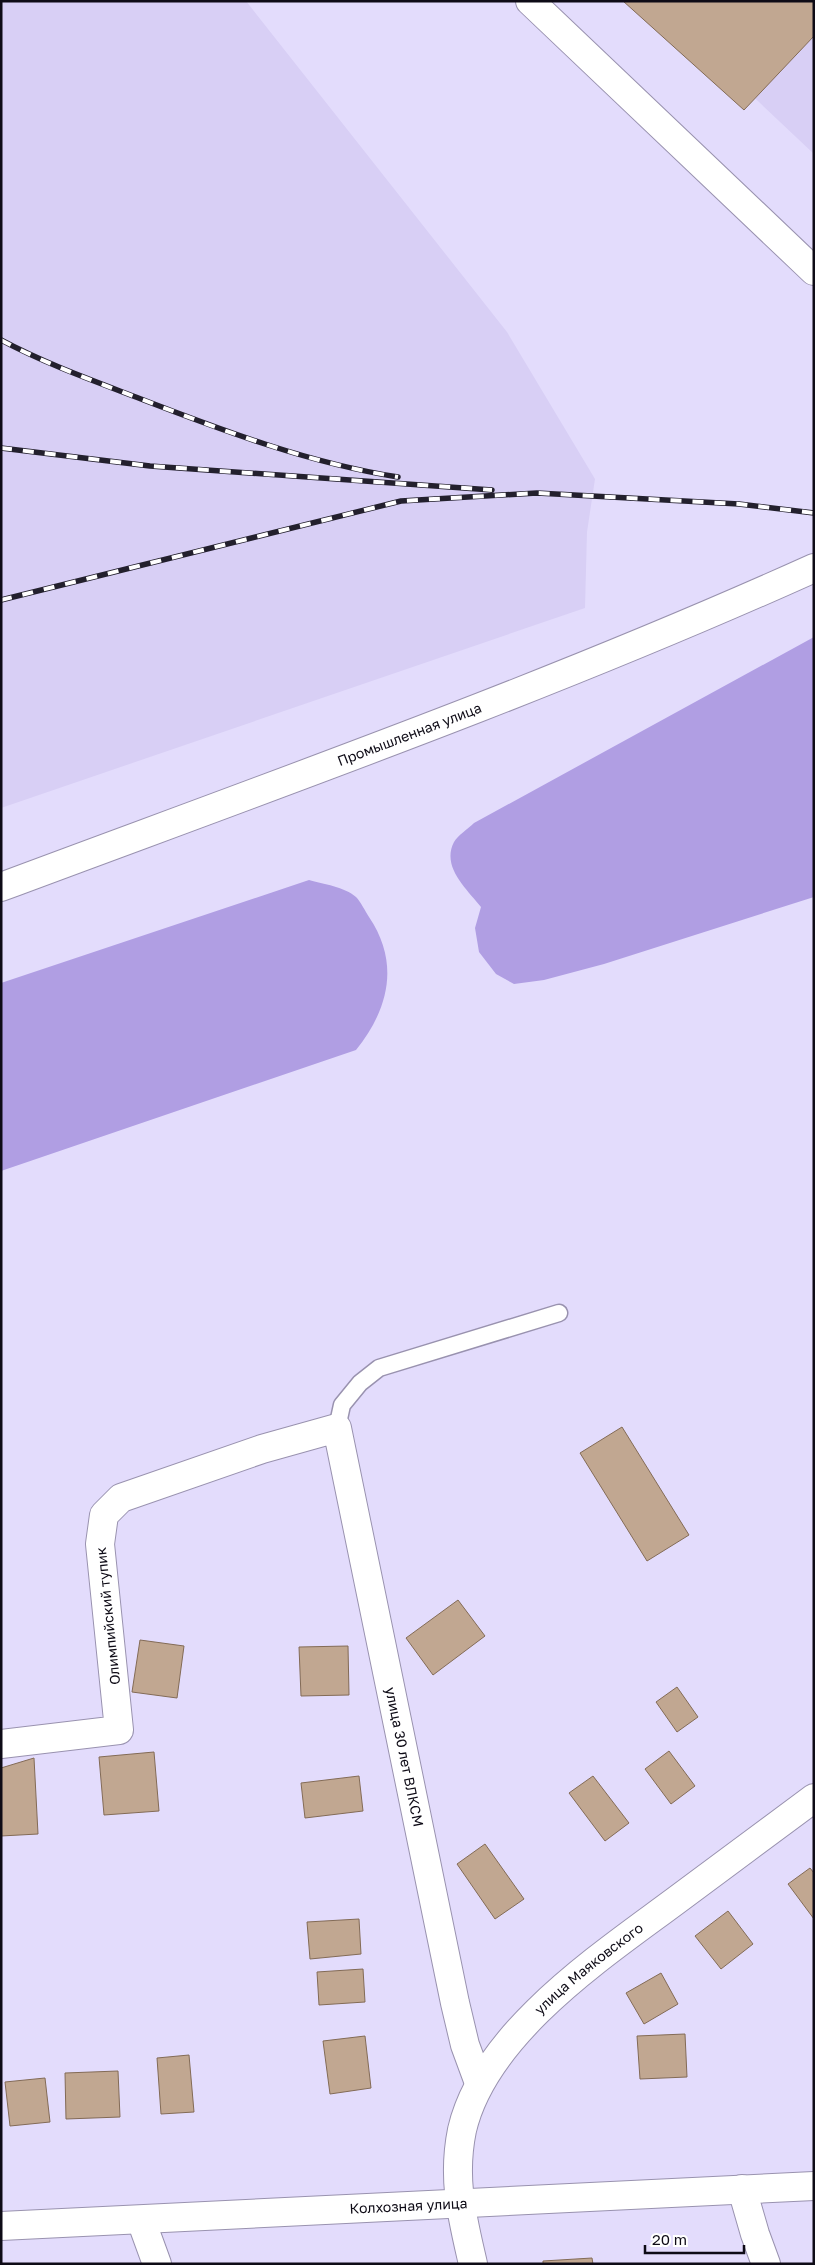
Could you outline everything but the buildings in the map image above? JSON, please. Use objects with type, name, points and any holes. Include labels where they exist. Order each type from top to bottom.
[{"type":"street","points":[[530,1],[814,271]]},
{"type":"street","name":"Промышленная улица","points":[[1,887],[554,680],[733,605],[814,568]]},
{"type":"street","name":"Олимпийский тупик","points":[[1,1744],[120,1730],[100,1544],[104,1515],[121,1498],[262,1449],[337,1428]]},
{"type":"street","name":"улица 30 лет ВЛКСМ","points":[[337,1428],[465,2045],[480,2083]]},
{"type":"street","name":"улица Маяковского","points":[[458,2203],[458,2162],[463,2128],[480,2083],[498,2057],[534,2014],[591,1964],[814,1798]]},
{"type":"street","name":"Колхозная улица","points":[[1,2226],[814,2186]]},
{"type":"street","points":[[742,2189],[766,2264]]},
{"type":"street","points":[[458,2203],[473,2264]]},
{"type":"street","points":[[141,2220],[158,2264]]},
{"type":"lane","points":[[337,1428],[342,1405],[360,1383],[379,1368],[559,1314]]},
{"type":"shaded area","points":[[1,1],[246,1],[507,332],[595,479],[587,532],[585,608],[1,808]]},
{"type":"shaded area","points":[[652,1],[814,1],[814,154]]},
{"type":"shaded area","points":[[814,637],[814,897],[604,964],[544,980],[514,984],[496,974],[479,952],[475,928],[481,907],[457,877],[453,869],[451,851],[458,837],[474,823]]},
{"type":"shaded area","points":[[309,880],[340,888],[356,897],[379,934],[385,951],[387,985],[383,1002],[367,1034],[356,1050],[1,1171],[1,983]]},
{"type":"railway","points":[[1,340],[70,372],[235,434],[299,455],[398,477]]},
{"type":"railway","points":[[1,448],[150,466],[492,490]]},
{"type":"railway","points":[[1,600],[401,501],[537,493],[739,504],[814,513]]}]
